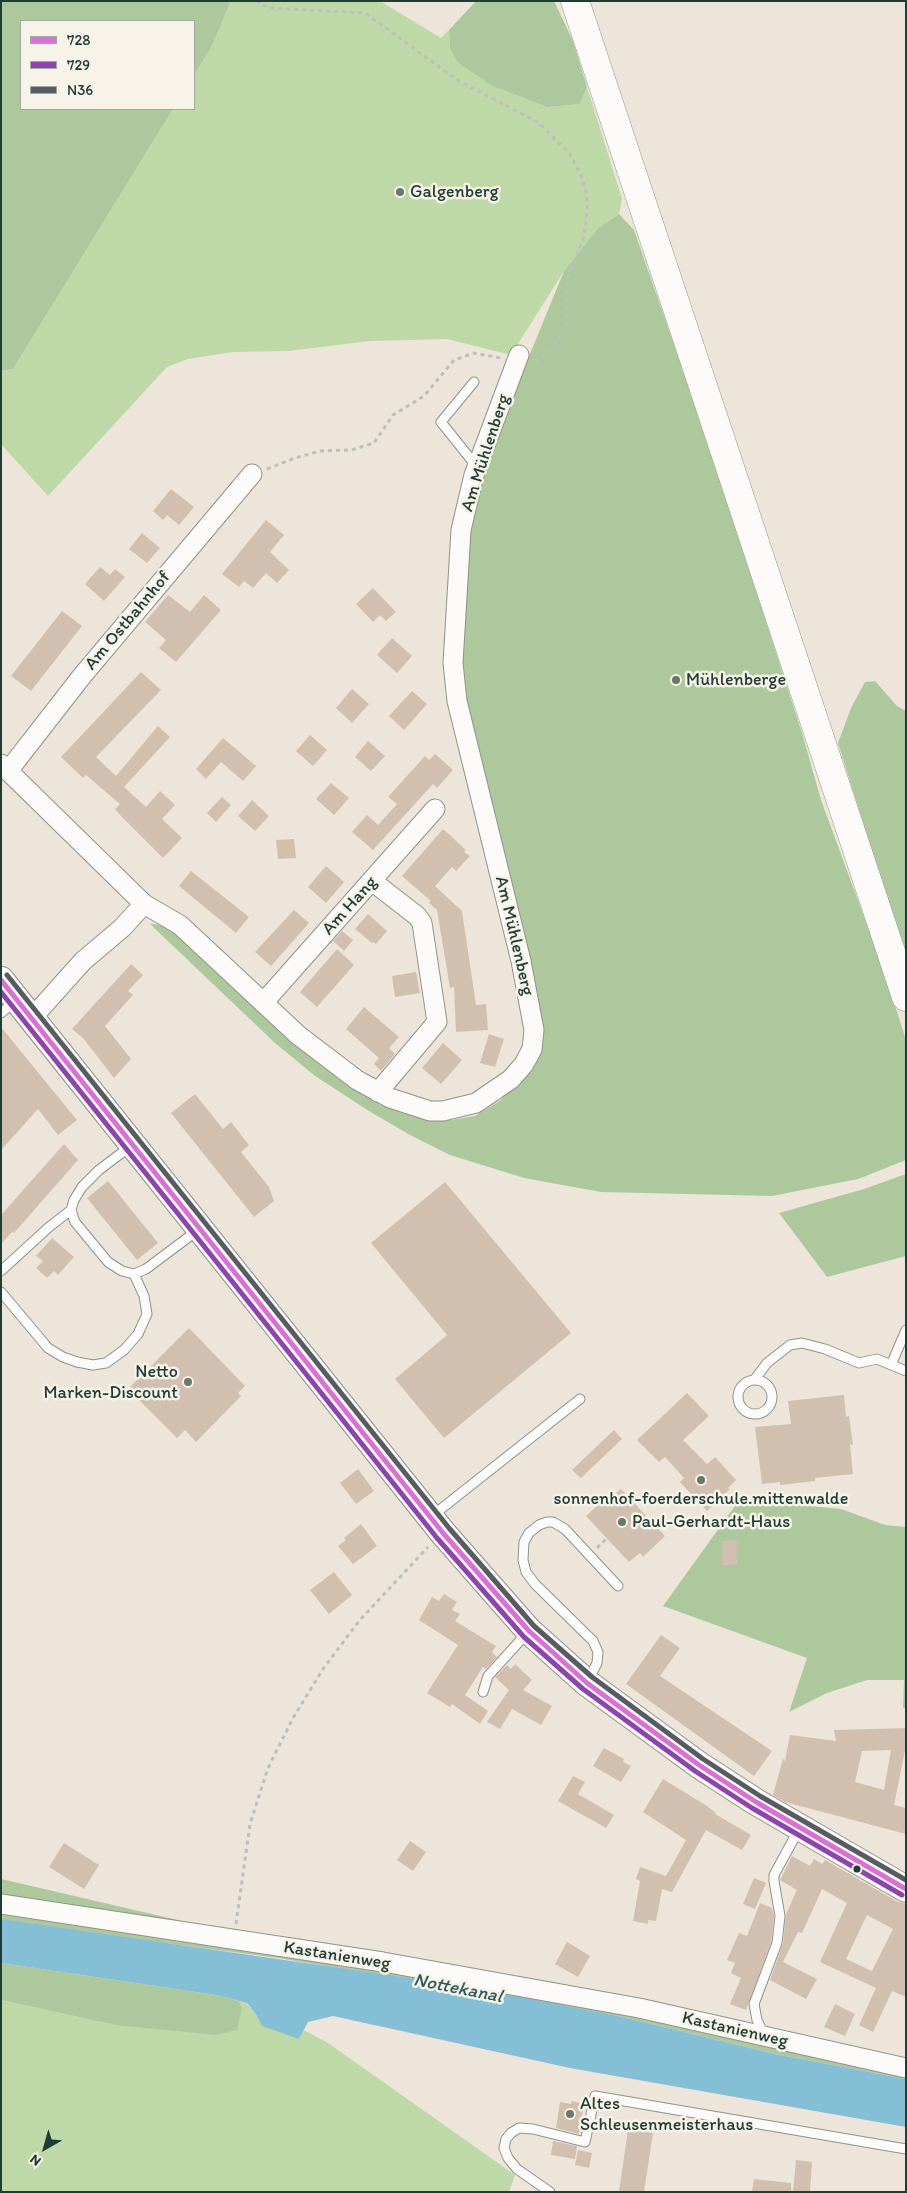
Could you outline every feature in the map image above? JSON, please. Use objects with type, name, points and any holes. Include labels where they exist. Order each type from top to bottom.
[{"type":"main road","points":[[575,1],[906,997]]},
{"type":"main road","points":[[1,980],[17,1010],[133,1144],[436,1526],[529,1631],[587,1683],[669,1744],[735,1789],[906,1889]]},
{"type":"street","name":"Am Mühlenberg","points":[[144,904],[180,925],[263,1003],[335,1064],[378,1092],[405,1104],[430,1111],[461,1108],[476,1103],[510,1079],[524,1064],[532,1049],[534,1030],[530,1000],[457,701],[453,663],[461,530],[477,468],[518,358]]},
{"type":"street","name":"Am Ostbahnhof","points":[[144,904],[5,767],[252,474]]},
{"type":"street","name":"Am Hang","points":[[263,1003],[435,809]]},
{"type":"street","points":[[372,881],[417,916],[422,923],[436,1022],[378,1092]]},
{"type":"street","points":[[17,1010],[84,961],[122,928],[144,904]]},
{"type":"street","name":"Kastanienweg","points":[[1,1904],[382,1962],[639,2008],[906,2068]]},
{"type":"lane","points":[[474,382],[441,422],[477,468]]},
{"type":"lane","points":[[133,1144],[99,1170],[82,1187],[74,1200],[71,1210],[75,1222],[108,1262],[122,1271],[134,1274],[146,1268],[200,1228]]},
{"type":"lane","points":[[1,1271],[49,1227],[71,1210]]},
{"type":"lane","points":[[1,1292],[48,1348],[63,1357],[77,1362],[99,1364],[106,1363],[124,1350],[138,1334],[147,1314],[144,1296],[134,1274]]},
{"type":"lane","points":[[891,1364],[906,1330]]},
{"type":"lane","points":[[755,1379],[766,1382],[770,1387],[773,1398],[768,1409],[756,1414],[741,1408],[738,1392],[744,1383],[755,1379],[767,1363],[790,1345],[802,1343],[825,1349],[859,1363],[877,1359],[906,1371]]},
{"type":"lane","points":[[436,1526],[580,1399]]},
{"type":"lane","points":[[587,1683],[597,1663],[598,1652],[593,1641],[535,1584],[526,1572],[523,1560],[524,1542],[529,1533],[539,1525],[554,1522],[565,1529],[618,1586]]},
{"type":"lane","points":[[483,1692],[488,1676],[529,1631]]},
{"type":"lane","points":[[764,2036],[757,2020],[754,2004],[777,1943],[780,1916],[774,1875],[800,1827]]},
{"type":"lane","points":[[550,2192],[517,2168],[508,2158],[504,2148],[506,2139],[510,2133],[519,2128],[533,2129],[585,2142],[595,2096],[906,2150]]},
{"type":"path","points":[[252,474],[295,458],[320,452],[351,450],[374,443],[393,415],[424,396],[454,360],[474,353],[518,358],[534,366],[567,327],[567,280],[584,237],[587,212],[585,189],[581,175],[570,154],[539,123],[458,81],[365,13],[269,8],[256,1]]},
{"type":"path","points":[[234,1939],[250,1824],[268,1768],[293,1718],[323,1669],[359,1622],[432,1542],[436,1526]]},
{"type":"green space","points":[[1,1],[231,1],[211,48],[195,73],[195,20],[20,20],[20,110],[172,110],[13,369],[1,371]]},
{"type":"green space","points":[[231,1],[380,1],[441,38],[449,30],[450,49],[458,63],[492,86],[547,107],[580,104],[587,87],[622,199],[619,214],[598,228],[564,271],[511,355],[447,339],[370,341],[289,351],[232,352],[188,359],[167,367],[48,496],[1,444],[1,371],[13,369],[172,110],[195,110],[195,73],[211,48]]},
{"type":"green space","points":[[476,1],[554,1],[573,41],[587,87],[580,104],[547,107],[492,86],[458,63],[450,49],[449,30]]},
{"type":"green space","points":[[619,214],[634,230],[704,431],[802,733],[821,800],[884,971],[906,1040],[906,1160],[858,1179],[772,1196],[601,1192],[524,1178],[450,1155],[410,1135],[315,1076],[275,1043],[150,924],[166,925],[303,1049],[380,1105],[417,1116],[452,1120],[475,1116],[501,1100],[537,1055],[462,697],[459,665],[470,533],[480,476],[564,271],[598,228]]},
{"type":"green space","points":[[875,681],[897,706],[906,711],[906,958],[838,743],[851,708],[865,682]]},
{"type":"green space","points":[[906,1174],[906,1256],[827,1277],[779,1213],[864,1189]]},
{"type":"green space","points":[[740,1499],[841,1509],[885,1525],[906,1527],[906,1708],[903,1708],[904,1680],[867,1680],[827,1693],[789,1712],[807,1658],[663,1606]]},
{"type":"green space","points":[[1,1879],[212,1928],[507,1988],[906,2073],[906,2079],[775,2054],[618,2016],[278,1958],[30,1925],[1,1919]]},
{"type":"green space","points":[[1,1963],[216,1995],[239,2001],[242,2008],[237,2030],[216,2035],[115,2025],[1,2000]]},
{"type":"green space","points":[[1,2000],[115,2025],[242,2008],[239,2001],[246,2003],[257,2016],[299,2039],[304,2030],[328,2043],[515,2175],[509,2192],[1,2192]]},
{"type":"water","name":"Nottekanal","points":[[1,1919],[464,1986],[618,2016],[775,2054],[906,2079],[906,2127],[570,2068],[333,2016],[308,2022],[299,2039],[262,2026],[247,2003],[216,1995],[1,1963]]},
{"type":"building","points":[[171,489],[194,507],[179,525],[167,515],[163,520],[153,511]]},
{"type":"building","points":[[266,520],[284,535],[270,552],[289,570],[277,583],[266,573],[253,588],[244,581],[239,587],[222,574]]},
{"type":"building","points":[[142,533],[160,548],[147,563],[129,549]]},
{"type":"building","points":[[100,567],[110,575],[115,569],[125,577],[104,601],[85,584]]},
{"type":"building","points":[[373,588],[396,612],[386,621],[380,615],[373,622],[356,604]]},
{"type":"building","points":[[168,595],[190,612],[204,595],[221,610],[176,662],[159,648],[166,640],[145,622]]},
{"type":"building","points":[[62,611],[82,626],[31,691],[11,676]]},
{"type":"building","points":[[392,638],[412,656],[397,673],[377,655]]},
{"type":"building","points":[[141,672],[161,690],[96,757],[116,776],[158,726],[170,737],[124,787],[146,807],[160,791],[175,805],[162,819],[182,838],[163,858],[115,809],[120,804],[86,775],[83,778],[61,757]]},
{"type":"building","points":[[352,689],[369,704],[352,723],[336,708]]},
{"type":"building","points":[[412,691],[427,704],[404,730],[389,716]]},
{"type":"building","points":[[310,735],[327,750],[313,766],[296,751]]},
{"type":"building","points":[[223,738],[256,766],[243,781],[221,762],[206,779],[196,769]]},
{"type":"building","points":[[368,741],[385,756],[371,771],[355,757]]},
{"type":"building","points":[[435,754],[453,770],[437,788],[433,784],[373,850],[352,832],[367,815],[378,825],[397,804],[388,797],[425,756],[429,760]]},
{"type":"building","points":[[331,783],[349,798],[334,815],[316,799]]},
{"type":"building","points":[[222,797],[231,805],[216,822],[207,813]]},
{"type":"building","points":[[252,800],[269,816],[255,831],[238,816]]},
{"type":"building","points":[[443,829],[470,856],[456,871],[452,867],[435,886],[462,911],[476,1005],[486,1004],[488,1030],[456,1032],[454,987],[450,988],[437,910],[429,903],[431,901],[402,876]]},
{"type":"building","points":[[294,839],[296,858],[278,859],[276,840]]},
{"type":"building","points":[[326,866],[344,882],[326,903],[308,887]]},
{"type":"building","points":[[191,871],[249,917],[236,933],[179,886]]},
{"type":"building","points":[[294,910],[309,923],[271,966],[255,952]]},
{"type":"building","points":[[368,914],[387,931],[376,944],[372,943],[355,929]]},
{"type":"building","points":[[342,931],[353,940],[344,951],[333,941]]},
{"type":"building","points":[[337,949],[354,965],[317,1007],[300,992]]},
{"type":"building","points":[[131,964],[143,975],[128,991],[133,995],[105,1026],[131,1059],[114,1078],[83,1038],[72,1029]]},
{"type":"building","points":[[416,972],[420,993],[395,997],[392,976]]},
{"type":"building","points":[[364,1007],[399,1037],[389,1048],[395,1054],[381,1071],[374,1064],[379,1058],[346,1029]]},
{"type":"building","points":[[1,1027],[77,1120],[58,1135],[38,1109],[1,1150]]},
{"type":"building","points":[[489,1034],[504,1039],[495,1067],[480,1063]]},
{"type":"building","points":[[443,1043],[462,1060],[441,1084],[422,1068]]},
{"type":"building","points":[[195,1094],[223,1129],[231,1122],[249,1145],[241,1152],[269,1187],[274,1201],[254,1217],[171,1113]]},
{"type":"building","points":[[64,1144],[78,1160],[14,1233],[12,1232],[1,1244],[1,1215]]},
{"type":"building","points":[[108,1181],[158,1243],[137,1260],[87,1198]]},
{"type":"building","points":[[445,1182],[571,1333],[444,1438],[395,1379],[447,1335],[371,1243]]},
{"type":"building","points":[[52,1238],[74,1257],[58,1275],[54,1271],[47,1278],[36,1268],[43,1261],[36,1256]]},
{"type":"building","name":"Netto Marken-Discount","points":[[189,1328],[245,1386],[238,1393],[241,1396],[196,1442],[185,1430],[177,1438],[128,1389]]},
{"type":"building","points":[[687,1393],[709,1416],[683,1440],[707,1464],[715,1457],[736,1480],[728,1488],[730,1489],[707,1511],[680,1482],[684,1478],[665,1457],[659,1462],[637,1440]]},
{"type":"building","points":[[844,1395],[846,1417],[849,1416],[853,1445],[850,1444],[853,1474],[815,1478],[815,1481],[780,1485],[780,1482],[762,1484],[755,1427],[791,1424],[788,1401]]},
{"type":"building","points":[[614,1430],[622,1439],[581,1478],[572,1470]]},
{"type":"building","points":[[358,1469],[374,1491],[356,1504],[340,1483]]},
{"type":"building","name":"Paul-Gerhardt-Haus","points":[[621,1489],[665,1536],[643,1557],[640,1553],[629,1562],[586,1516],[612,1492],[615,1494]]},
{"type":"building","points":[[361,1524],[377,1546],[353,1564],[338,1546],[346,1540],[344,1538]]},
{"type":"building","points":[[737,1540],[737,1565],[722,1565],[722,1541]]},
{"type":"building","points":[[334,1572],[352,1595],[329,1614],[310,1590]]},
{"type":"building","points":[[444,1594],[457,1602],[452,1610],[460,1614],[455,1621],[496,1646],[492,1652],[497,1657],[486,1669],[483,1667],[465,1695],[488,1711],[480,1724],[452,1704],[450,1707],[427,1693],[458,1645],[419,1620],[432,1597],[439,1601]]},
{"type":"building","points":[[661,1635],[680,1648],[660,1676],[772,1751],[754,1776],[626,1684]]},
{"type":"building","points":[[515,1664],[532,1680],[523,1690],[552,1706],[541,1725],[512,1709],[500,1729],[487,1722],[509,1690],[495,1677],[507,1665],[511,1669]]},
{"type":"building","points":[[906,1728],[905,1750],[894,1805],[906,1808],[906,1834],[785,1802],[773,1795],[783,1759],[785,1761],[790,1735],[836,1741],[834,1730]],"holes":[[[891,1750],[884,1790],[855,1782],[862,1751]]]},
{"type":"building","points":[[604,1748],[624,1759],[623,1762],[631,1766],[621,1782],[593,1766]]},
{"type":"building","points":[[573,1776],[585,1782],[578,1794],[614,1815],[606,1828],[558,1801]]},
{"type":"building","points":[[663,1779],[707,1806],[715,1814],[751,1835],[742,1850],[706,1830],[672,1892],[662,1889],[656,1921],[648,1920],[648,1924],[633,1921],[640,1881],[636,1879],[640,1867],[666,1876],[686,1840],[643,1812]]},
{"type":"building","points":[[410,1841],[426,1852],[413,1871],[397,1860]]},
{"type":"building","points":[[64,1843],[99,1865],[84,1889],[49,1867]]},
{"type":"building","points":[[792,1856],[810,1866],[814,1859],[822,1864],[825,1860],[898,1902],[906,1904],[906,1997],[892,1991],[873,2032],[859,2025],[876,1988],[820,1962],[847,1903],[822,1889],[802,1933],[798,1932],[783,1962],[817,1979],[806,1999],[770,1980],[783,1944],[786,1914],[797,1890],[780,1880]],"holes":[[[867,1915],[893,1929],[872,1971],[846,1959]]]},
{"type":"building","points":[[754,1878],[766,1883],[755,1909],[743,1904]]},
{"type":"building","points":[[760,1903],[772,1908],[774,1916],[771,1942],[746,2010],[730,2004],[741,1978],[731,1973],[735,1963],[727,1960],[739,1933],[747,1936]]},
{"type":"building","points":[[567,1942],[590,1956],[578,1977],[555,1964]]},
{"type":"building","points":[[835,2004],[855,2014],[845,2036],[824,2027]]},
{"type":"building","name":"Altes Schleusenmeisterhaus","points":[[572,2101],[584,2104],[579,2134],[556,2128],[560,2102],[571,2104]]},
{"type":"building","points":[[628,2129],[653,2133],[644,2192],[619,2192]]},
{"type":"building","points":[[553,2141],[577,2146],[575,2159],[551,2155]]},
{"type":"building","points":[[578,2150],[592,2153],[589,2168],[575,2165]]},
{"type":"building","points":[[796,2160],[812,2162],[810,2192],[793,2192]]},
{"type":"building","points":[[754,2179],[791,2183],[791,2192],[752,2192]]},
{"type":"transit line","name":"N36","points":[[7,975],[449,1528],[534,1626],[592,1677],[703,1759],[760,1796],[906,1880]]},
{"type":"transit line","name":"728","points":[[1,980],[443,1533],[529,1631],[587,1683],[699,1765],[756,1802],[906,1889]]},
{"type":"transit line","name":"729","points":[[1,992],[437,1538],[524,1637],[583,1689],[695,1771],[752,1808],[902,1895]]},
{"type":"place","name":"Galgenberg","points":[[400,192]]},
{"type":"place","name":"Mühlenberge","points":[[676,680]]},
{"type":"place","name":"Netto Marken-Discount","points":[[188,1382]]},
{"type":"place","name":"sonnenhof-foerderschule.mittenwalde","points":[[701,1480]]},
{"type":"place","name":"Paul-Gerhardt-Haus","points":[[622,1522]]},
{"type":"place","name":"Altes Schleusenmeisterhaus","points":[[570,2114]]}]
